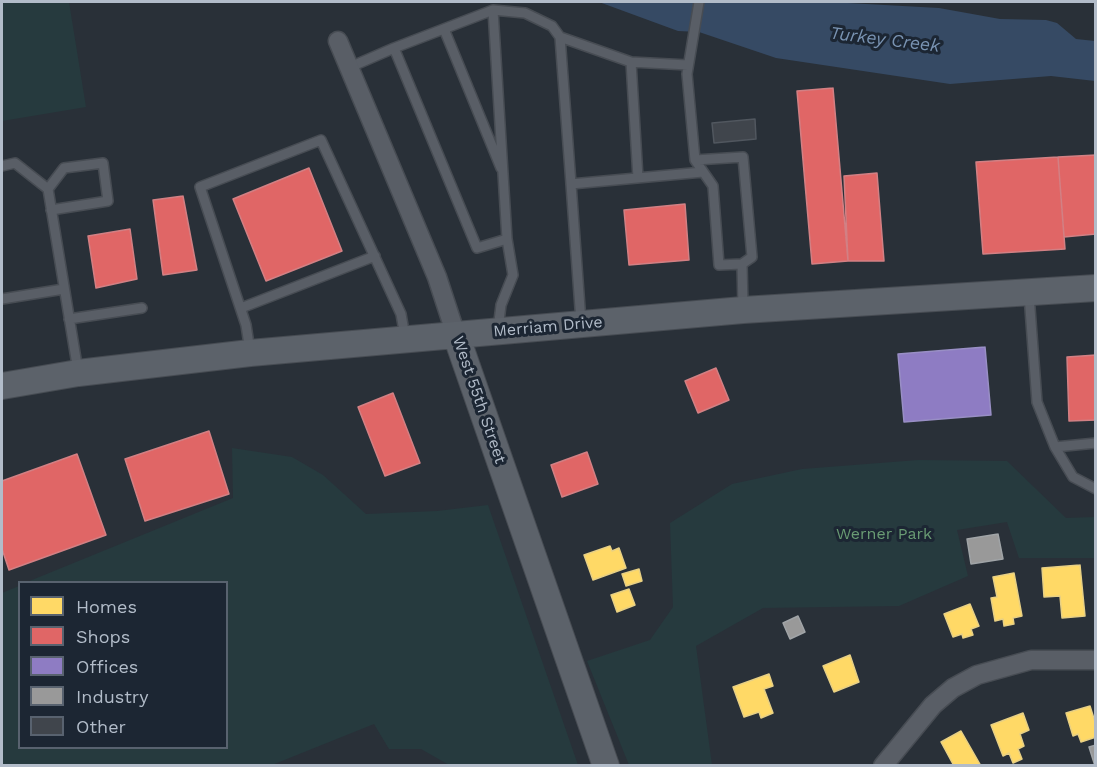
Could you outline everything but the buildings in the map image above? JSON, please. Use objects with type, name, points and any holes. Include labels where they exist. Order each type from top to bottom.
[{"type":"main road","name":"Merriam Drive","points":[[2,386],[78,373],[250,353],[406,339],[744,310],[1095,288]]},
{"type":"main road","name":"West 55th Street","points":[[456,335],[606,765]]},
{"type":"street","name":"West 55th Street","points":[[338,41],[437,277],[456,335]]},
{"type":"street","points":[[883,765],[933,705],[953,688],[977,675],[1031,660],[1095,660]]},
{"type":"lane","points":[[695,160],[744,157],[752,257],[742,264],[719,265],[713,186],[695,160],[687,74],[699,2]]},
{"type":"lane","points":[[493,10],[507,239],[513,275],[501,305],[498,332]]},
{"type":"lane","points":[[348,68],[493,10],[525,13],[552,26],[560,37],[582,324]]},
{"type":"lane","points":[[444,29],[504,176]]},
{"type":"lane","points":[[560,37],[631,62],[688,65]]},
{"type":"lane","points":[[394,48],[477,248],[507,239]]},
{"type":"lane","points":[[631,62],[638,178]]},
{"type":"lane","points":[[250,353],[241,308],[200,187],[321,140],[401,314],[406,339]]},
{"type":"lane","points":[[2,166],[15,163],[48,189],[78,373]]},
{"type":"lane","points":[[48,189],[64,168],[103,163],[108,201],[51,210]]},
{"type":"lane","points":[[571,184],[703,172]]},
{"type":"lane","points":[[241,308],[375,256]]},
{"type":"lane","points":[[742,264],[744,310]]},
{"type":"lane","points":[[2,299],[64,289]]},
{"type":"lane","points":[[1029,292],[1037,402],[1055,447],[1073,477],[1095,489]]},
{"type":"lane","points":[[69,319],[142,308]]},
{"type":"lane","points":[[1055,447],[1095,443]]},
{"type":"green space","points":[[2,2],[69,2],[86,107],[2,121]]},
{"type":"green space","points":[[232,448],[292,457],[323,475],[366,514],[437,511],[488,505],[578,765],[449,765],[421,749],[389,749],[374,724],[272,765],[2,765],[2,593],[18,586],[18,749],[228,749],[228,581],[29,581],[233,498]]},
{"type":"green space","name":"Werner Park","points":[[918,460],[1007,461],[1066,518],[1095,517],[1095,558],[1019,558],[1007,522],[957,530],[968,576],[899,606],[763,608],[696,646],[712,765],[629,765],[587,661],[650,640],[673,607],[670,523],[732,484],[802,469]]},
{"type":"water","name":"Turkey Creek","points":[[599,2],[830,2],[939,8],[1000,19],[1046,20],[1057,23],[1076,39],[1095,41],[1095,81],[1051,76],[950,84],[776,58],[699,32],[678,31]]}]
